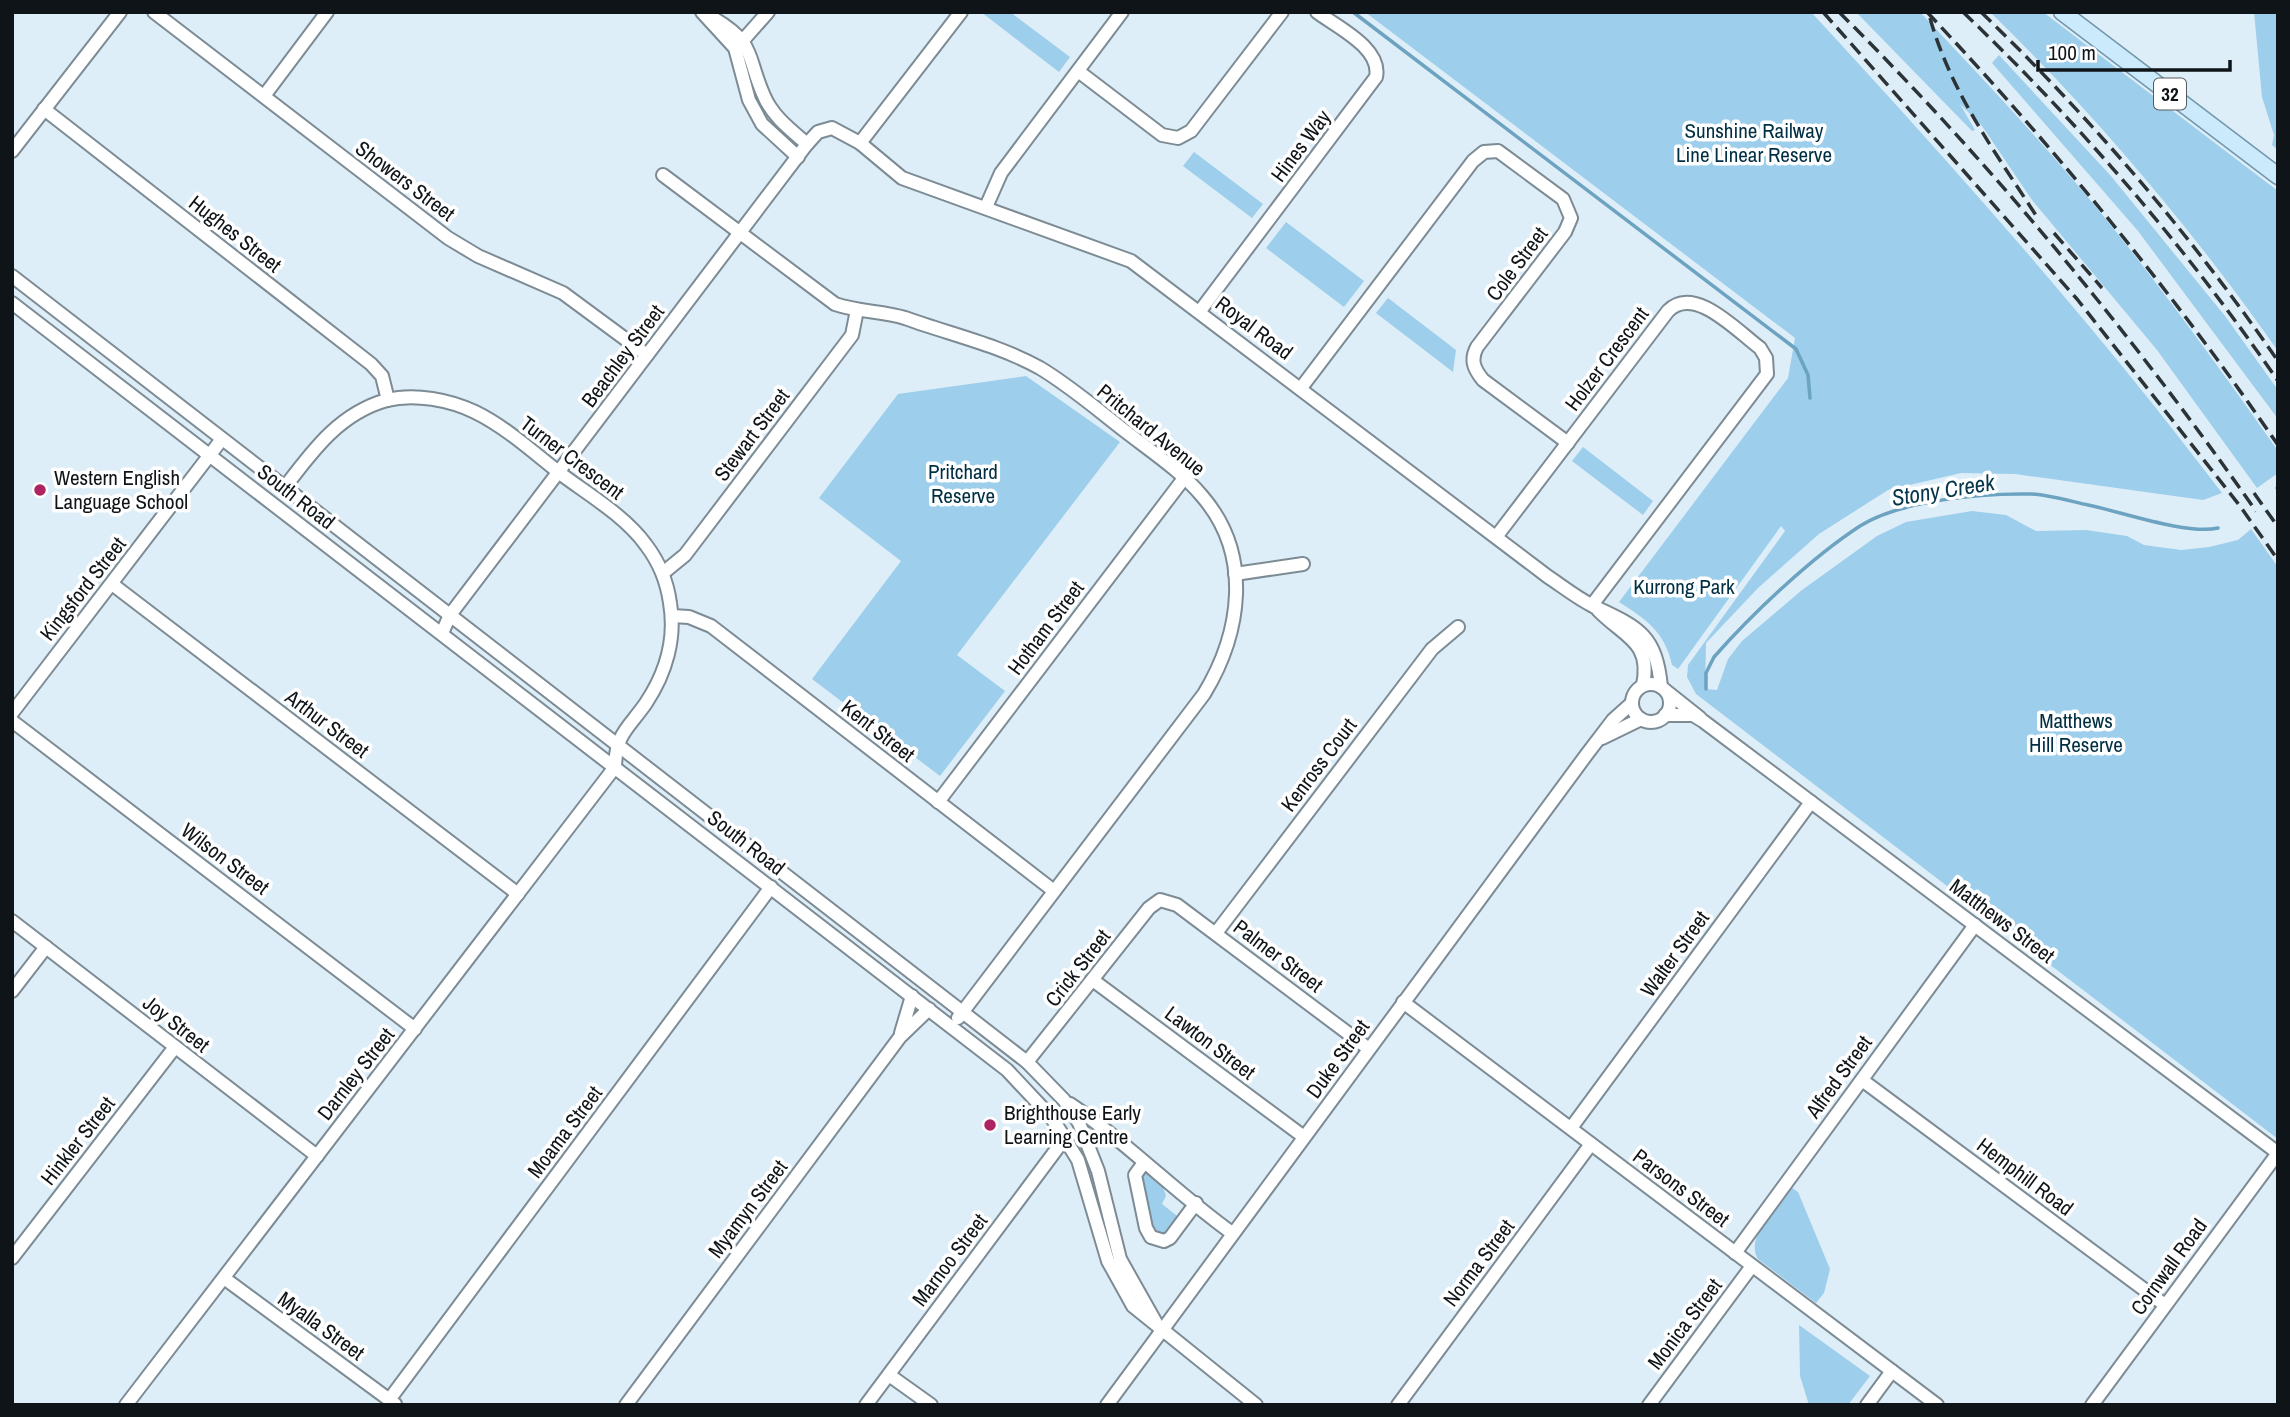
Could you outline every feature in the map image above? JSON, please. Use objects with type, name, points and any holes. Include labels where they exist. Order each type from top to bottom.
[{"type":"main road","name":"32","points":[[2062,12],[2278,176]]},
{"type":"street","points":[[12,151],[120,12]]},
{"type":"street","name":"Showers Street","points":[[154,12],[448,238],[478,256],[563,293],[647,355]]},
{"type":"street","points":[[264,96],[327,12]]},
{"type":"street","points":[[703,12],[751,54],[763,96],[775,114],[807,144]]},
{"type":"street","points":[[739,44],[768,12]]},
{"type":"street","points":[[860,144],[961,12]]},
{"type":"street","points":[[986,207],[1000,173],[1122,12]]},
{"type":"street","points":[[1078,71],[1163,135],[1178,138],[1191,131],[1282,12]]},
{"type":"street","name":"Hines Way","points":[[1200,311],[1376,77],[1376,63],[1370,52],[1317,12]]},
{"type":"street","points":[[739,44],[749,100],[762,124],[797,157]]},
{"type":"street","points":[[749,100],[763,96]]},
{"type":"street","name":"Hughes Street","points":[[44,109],[371,364],[382,376],[388,400]]},
{"type":"street","name":"Royal Road","points":[[832,128],[860,144],[902,178],[1120,255],[1200,311],[1547,576],[1592,605],[1635,626],[1648,639],[1657,659],[1663,689]]},
{"type":"street","name":"Beachley Street","points":[[442,633],[450,615],[807,144],[818,132],[832,128]]},
{"type":"street","name":"Cole Street","points":[[1301,388],[1473,161],[1484,152],[1498,151],[1563,199],[1571,218],[1565,232],[1477,347],[1474,368],[1483,380],[1568,443]]},
{"type":"street","name":"Pritchard Avenue","points":[[663,175],[823,298],[857,310],[883,311],[905,318],[1039,368],[1185,477],[1216,517],[1235,574],[1236,614],[1219,668],[951,1027]]},
{"type":"street","name":"South Road","points":[[12,276],[1027,1062],[1064,1100],[1122,1142],[1143,1164],[1232,1233]]},
{"type":"street","name":"Holzer Crescent","points":[[1496,537],[1668,311],[1678,302],[1698,302],[1760,348],[1768,369],[1762,382],[1592,605]]},
{"type":"street","name":"South Road","points":[[12,303],[929,1009],[1025,1088],[1065,1138],[1078,1160],[1116,1280],[1133,1306],[1162,1332]]},
{"type":"street","name":"Stewart Street","points":[[663,573],[685,555],[852,335],[857,310]]},
{"type":"street","name":"Turner Crescent","points":[[285,487],[332,430],[347,418],[388,400],[437,400],[474,412],[559,472],[633,530],[663,573],[672,617],[668,656],[656,687],[616,743]]},
{"type":"street","name":"Kingsford Street","points":[[12,713],[222,439]]},
{"type":"street","name":"Hotham Street","points":[[938,802],[1185,477]]},
{"type":"street","points":[[1235,574],[1303,564]]},
{"type":"street","name":"Arthur Street","points":[[112,584],[518,894]]},
{"type":"street","name":"Royal Road","points":[[1592,605],[1639,647],[1646,660],[1643,685]]},
{"type":"street","name":"Kent Street","points":[[672,617],[689,617],[711,626],[1054,891]]},
{"type":"street","name":"Kenross Court","points":[[1216,933],[1432,649],[1458,627]]},
{"type":"street","points":[[1643,685],[1663,689],[1670,703],[1665,715],[1654,722],[1641,719],[1632,703],[1635,692],[1643,685]]},
{"type":"street","name":"Matthews Street","points":[[1663,689],[2278,1153]]},
{"type":"street","name":"Duke Street","points":[[1107,1405],[1613,720],[1632,703]]},
{"type":"street","name":"Matthews Street","points":[[1665,715],[1693,715],[1703,721]]},
{"type":"street","name":"Duke Street","points":[[1602,738],[1641,719]]},
{"type":"street","name":"Wilson Street","points":[[12,721],[415,1029]]},
{"type":"street","points":[[615,767],[616,743]]},
{"type":"street","name":"Darnley Street","points":[[126,1405],[615,767]]},
{"type":"street","name":"Walter Street","points":[[1571,1128],[1811,802]]},
{"type":"street","name":"Moama Street","points":[[392,1402],[771,887]]},
{"type":"street","name":"Palmer Street","points":[[1160,900],[1177,905],[1369,1049]]},
{"type":"street","name":"Crick Street","points":[[1027,1062],[1094,981],[1149,908],[1160,900]]},
{"type":"street","name":"Joy Street","points":[[12,921],[317,1156]]},
{"type":"street","name":"Alfred Street","points":[[1735,1253],[1975,925]]},
{"type":"street","points":[[12,991],[46,947]]},
{"type":"street","name":"Lawton Street","points":[[1094,981],[1304,1137]]},
{"type":"street","name":"Myamyn Street","points":[[900,1037],[912,996]]},
{"type":"street","name":"Parsons Street","points":[[1403,1002],[1937,1405]]},
{"type":"street","name":"Myamyn Street","points":[[626,1405],[900,1037],[929,1009]]},
{"type":"street","name":"Hinkler Street","points":[[12,1258],[175,1047]]},
{"type":"street","name":"Hemphill Road","points":[[1862,1080],[2165,1305]]},
{"type":"street","name":"South Road","points":[[1064,1100],[1091,1147],[1120,1259],[1133,1286],[1162,1332]]},
{"type":"street","name":"Marnoo Street","points":[[866,1405],[1065,1138]]},
{"type":"street","name":"Norma Street","points":[[1398,1405],[1591,1144]]},
{"type":"street","name":"Cornwall Road","points":[[2092,1405],[2278,1153]]},
{"type":"street","points":[[1143,1164],[1135,1175],[1146,1228],[1151,1237],[1164,1241],[1170,1238],[1196,1203]]},
{"type":"street","name":"Monica Street","points":[[1649,1405],[1752,1266]]},
{"type":"street","name":"Myalla Street","points":[[223,1278],[392,1402]]},
{"type":"street","points":[[1162,1332],[1256,1405]]},
{"type":"street","points":[[1867,1405],[1892,1371]]},
{"type":"street","points":[[889,1375],[931,1405]]},
{"type":"green space","points":[[981,12],[1010,12],[1070,57],[1059,72]]},
{"type":"green space","points":[[1365,12],[1811,12],[1970,188],[2074,308],[2174,430],[2222,493],[2203,500],[2015,474],[1961,473],[1888,490],[1819,534],[1758,588],[1706,643],[1705,689],[1717,690],[1728,659],[1742,641],[1802,590],[1877,536],[1906,522],[1972,511],[2006,515],[2036,531],[2086,530],[2127,536],[2144,545],[2181,550],[2238,540],[2251,529],[2278,567],[2278,1139],[1696,694],[1687,677],[1688,665],[1785,531],[1781,526],[1678,669],[1672,665],[1665,644],[1653,628],[1619,602],[1788,378],[1795,338]]},
{"type":"green space","points":[[1856,12],[1920,12],[2005,103],[2113,228],[2192,331],[2278,451],[2278,473],[2257,488],[2157,350],[2032,200],[1982,126],[1960,104],[1975,130],[1972,131]]},
{"type":"green space","points":[[1990,12],[2043,12],[2278,191],[2278,351],[2212,261],[2142,175],[2068,91]]},
{"type":"green space","points":[[2254,12],[2278,12],[2278,150],[2272,145],[2274,135],[2262,97]]},
{"type":"green space","points":[[1999,55],[2111,176],[2225,316],[2278,390],[2278,419],[2138,231],[1992,63]]},
{"type":"green space","points":[[1194,152],[1263,204],[1252,218],[1183,166]]},
{"type":"green space","points":[[1286,222],[1364,281],[1344,307],[1266,248]]},
{"type":"green space","points":[[1388,298],[1456,350],[1453,372],[1376,313]]},
{"type":"green space","name":"Pritchard Reserve","points":[[1026,376],[1120,442],[957,655],[1005,691],[940,776],[812,679],[901,561],[819,498],[898,394]]},
{"type":"green space","points":[[1583,447],[1653,501],[1643,515],[1572,461]]},
{"type":"green space","points":[[1145,1172],[1162,1184],[1166,1196],[1162,1204],[1181,1219],[1164,1236],[1152,1232],[1141,1175]]},
{"type":"green space","points":[[1792,1188],[1798,1192],[1830,1269],[1824,1293],[1816,1303],[1758,1259],[1755,1250],[1759,1232]]},
{"type":"green space","points":[[1799,1325],[1870,1376],[1848,1405],[1809,1405],[1800,1376]]},
{"type":"waterway","points":[[1353,12],[1796,349],[1808,375],[1810,398]]},
{"type":"waterway","name":"Stony Creek","points":[[1706,689],[1706,673],[1714,657],[1783,587],[1860,526],[1898,510],[1966,497],[2031,494],[2060,498],[2172,526],[2218,528]]},
{"type":"railway","points":[[1823,12],[2077,299],[2240,506],[2278,560]]},
{"type":"railway","points":[[1839,12],[1952,129],[2058,252],[2160,379],[2256,511]]},
{"type":"railway","points":[[1927,12],[2021,115],[2111,222],[2238,388],[2278,445]]},
{"type":"railway","points":[[1963,12],[2049,98],[2130,188],[2243,331],[2278,381]]},
{"type":"railway","points":[[1981,12],[2062,94],[2138,179],[2210,268],[2278,361]]},
{"type":"railway","points":[[1930,18],[1962,97],[2037,217]]},
{"type":"railway","points":[[2054,233],[2102,288]]},
{"type":"railway","points":[[2254,493],[2278,527]]},
{"type":"place","name":"Western English Language School","points":[[40,490]]},
{"type":"place","name":"Brighthouse Early Learning Centre","points":[[990,1125]]},
{"type":"park label","name":"Sunshine Railway Line Linear Reserve","points":[[1754,143]]},
{"type":"park label","name":"Kurrong Park","points":[[1684,587]]},
{"type":"park label","name":"Matthews Hill Reserve","points":[[2076,733]]}]
